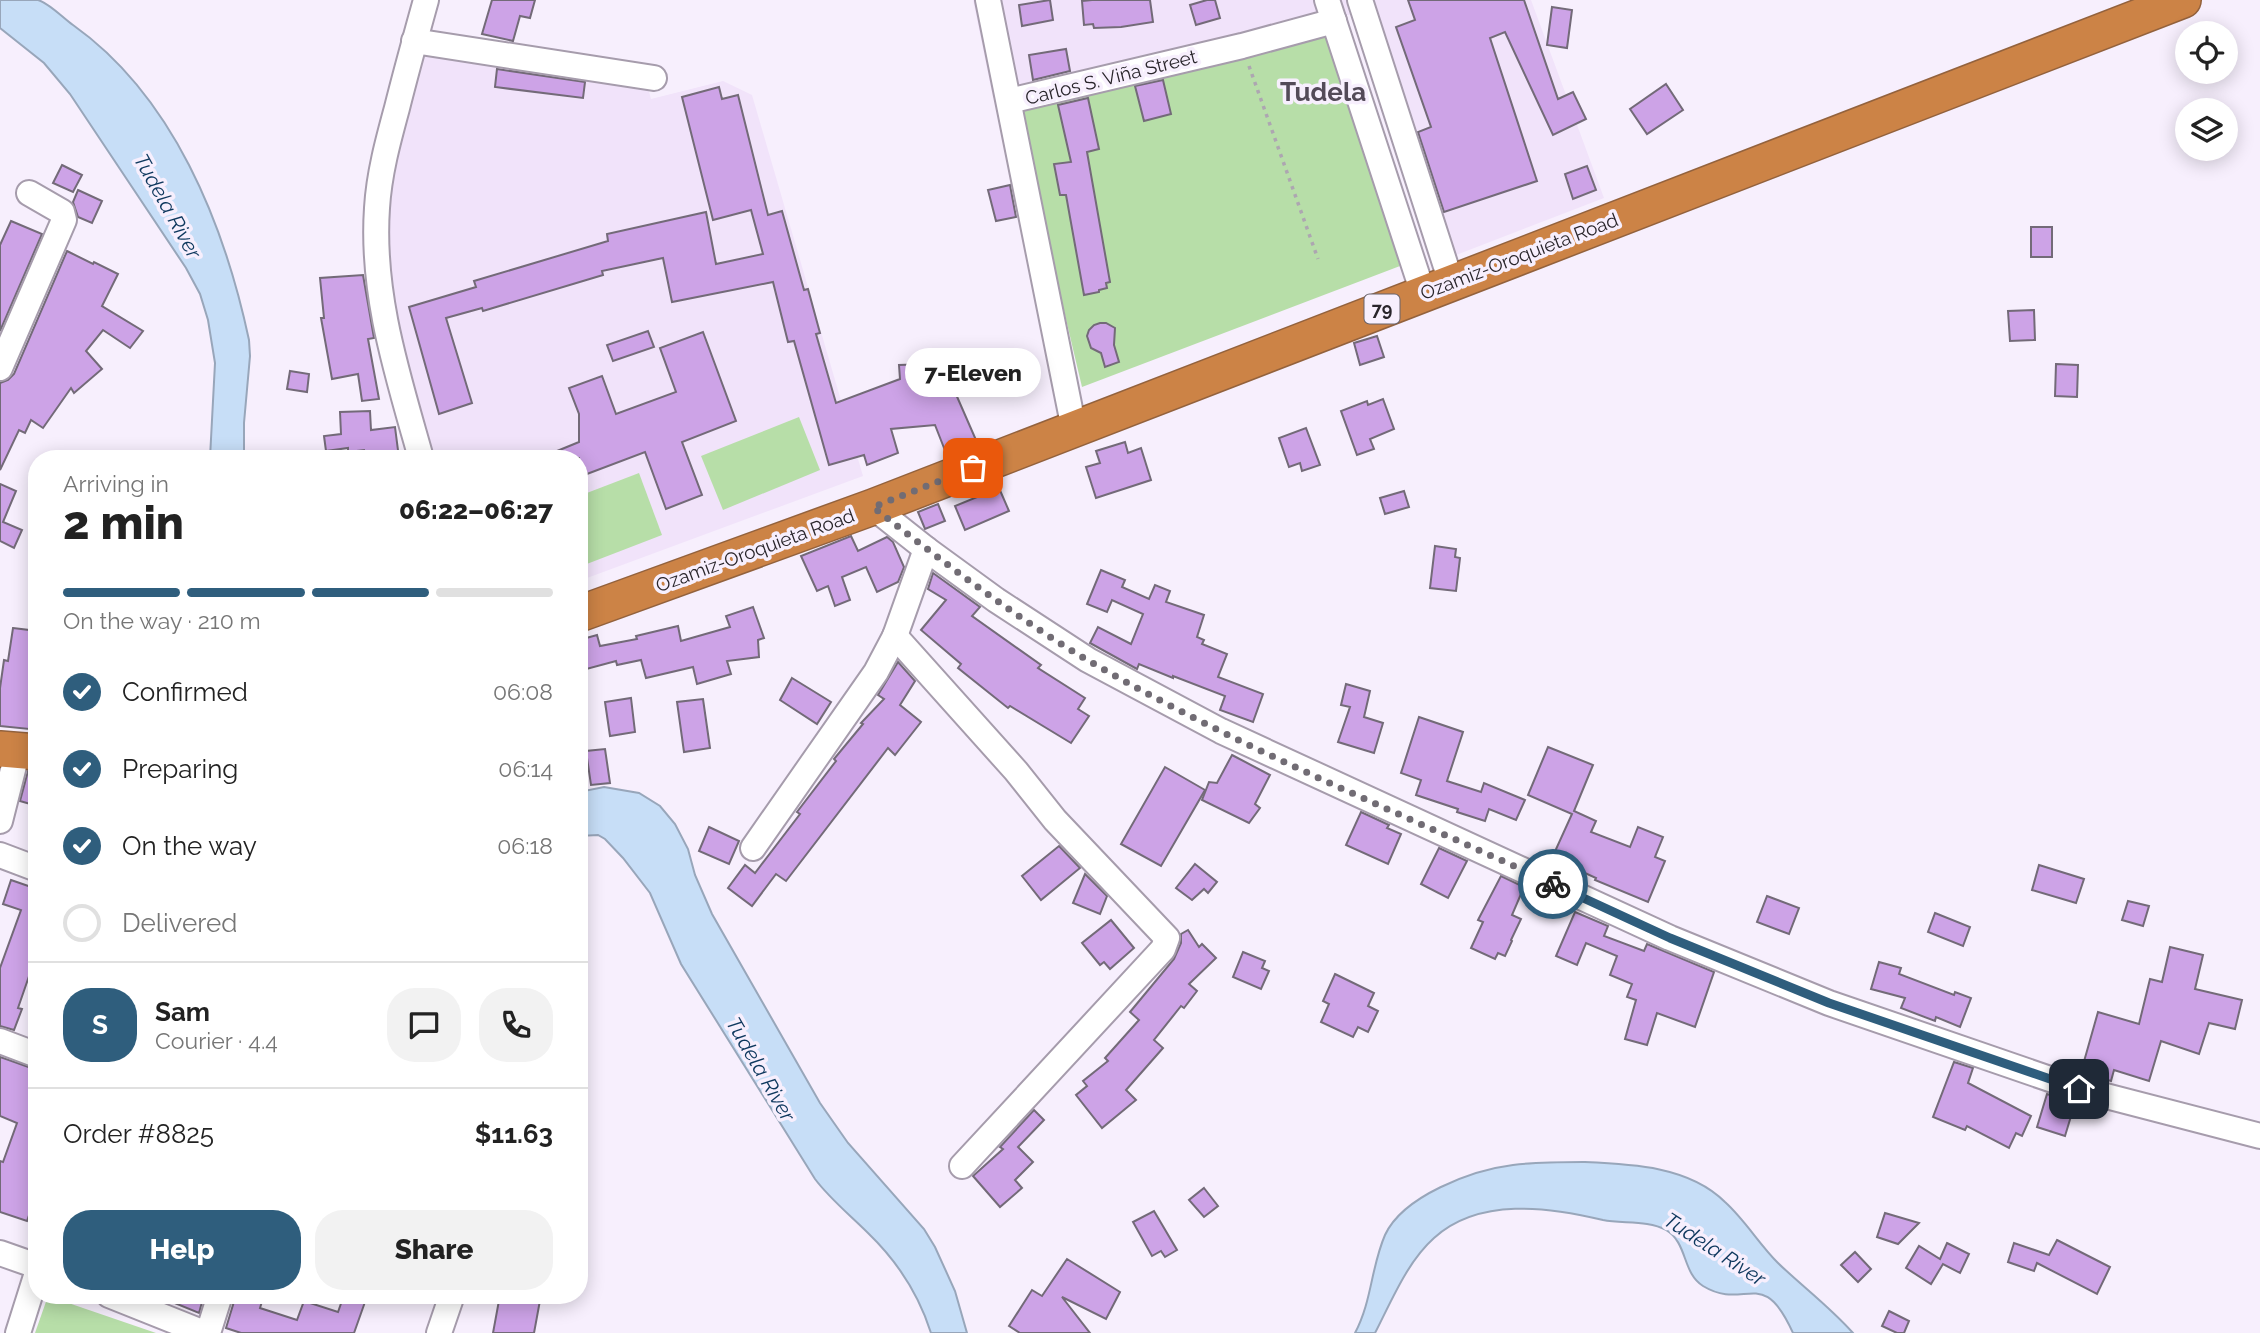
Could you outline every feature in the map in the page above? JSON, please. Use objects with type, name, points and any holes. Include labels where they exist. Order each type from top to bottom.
[{"type":"highway","name":"Ozamiz-Oroquieta Road","points":[[588,611],[873,507],[2183,0]]},
{"type":"street","points":[[419,450],[389,346],[383,314],[378,270],[377,210],[380,178],[426,0]]},
{"type":"street","points":[[988,0],[1010,101]]},
{"type":"street","points":[[1360,0],[1437,287]]},
{"type":"street","name":"Carlos S. Viña Street","points":[[1074,429],[1010,101],[1242,46],[1331,11],[1437,287]]},
{"type":"street","points":[[414,41],[654,78]]},
{"type":"street","points":[[1,365],[64,220],[62,212],[29,193]]},
{"type":"street","points":[[873,507],[996,600],[1088,660],[1221,731],[1670,938],[1829,1003],[2079,1089],[2260,1136]]},
{"type":"street","points":[[753,848],[876,672],[895,636],[926,549]]},
{"type":"street","points":[[895,636],[1016,771],[1055,820],[1167,938],[1165,947],[962,1166]]},
{"type":"street","points":[[0,821],[18,750]]},
{"type":"street","points":[[0,855],[28,866]]},
{"type":"street","points":[[0,1041],[28,1052]]},
{"type":"street","points":[[0,1252],[28,1260]]},
{"type":"street","points":[[18,1333],[28,1291]]},
{"type":"street","points":[[131,1304],[206,1333],[217,1304]]},
{"type":"street","points":[[439,1333],[449,1304]]},
{"type":"path","points":[[1242,46],[1318,259]]},
{"type":"shaded area","points":[[973,0],[1531,0],[1604,198],[1451,257],[1366,11],[993,98]]},
{"type":"shaded area","points":[[422,49],[646,81],[651,99],[723,81],[752,95],[863,476],[588,578],[588,450],[428,450],[388,301],[388,211],[395,152]]},
{"type":"green space","points":[[1327,32],[1400,266],[1082,387],[1017,112]]},
{"type":"green space","points":[[799,417],[820,470],[723,510],[701,456]]},
{"type":"green space","points":[[639,473],[662,535],[588,564],[588,493]]},
{"type":"green space","points":[[45,1304],[71,1304],[156,1333],[35,1333]]},
{"type":"water","name":"Tudela River","points":[[0,0],[42,2],[108,54],[139,88],[166,125],[209,208],[225,251],[249,340],[244,450],[210,450],[215,363],[208,320],[200,294],[186,268],[70,94],[44,63],[0,28]]},
{"type":"water","name":"Tudela River","points":[[604,787],[639,793],[660,806],[675,824],[688,849],[695,875],[712,914],[820,1103],[848,1143],[924,1229],[935,1247],[955,1291],[967,1333],[931,1333],[920,1305],[898,1267],[815,1179],[681,964],[650,893],[605,839],[598,835],[588,836],[588,790]]},
{"type":"water","name":"Tudela River","points":[[1548,1162],[1583,1162],[1658,1169],[1677,1174],[1711,1190],[1746,1224],[1778,1263],[1853,1333],[1793,1333],[1772,1300],[1752,1293],[1718,1293],[1703,1286],[1691,1274],[1678,1242],[1659,1227],[1538,1209],[1515,1209],[1472,1216],[1452,1225],[1434,1238],[1408,1270],[1375,1333],[1355,1333],[1365,1309],[1385,1235],[1407,1208],[1440,1187],[1496,1168]]},
{"type":"building","points":[[492,0],[535,0],[530,18],[520,16],[513,41],[482,34]]},
{"type":"building","points":[[1050,0],[1053,20],[1022,26],[1019,5]]},
{"type":"building","points":[[1150,0],[1153,22],[1121,27],[1094,28],[1093,24],[1084,25],[1082,1]]},
{"type":"building","points":[[1215,0],[1220,18],[1196,25],[1190,5]]},
{"type":"building","points":[[1408,0],[1524,0],[1558,99],[1573,92],[1586,119],[1553,135],[1505,32],[1490,38],[1537,181],[1444,212],[1418,132],[1431,127],[1396,27],[1415,20]]},
{"type":"building","points":[[1552,7],[1572,10],[1567,48],[1547,45]]},
{"type":"building","points":[[1066,49],[1070,71],[1033,80],[1029,55]]},
{"type":"building","points":[[497,69],[585,82],[583,98],[495,87]]},
{"type":"building","points":[[1163,80],[1171,114],[1144,121],[1135,86]]},
{"type":"building","points":[[1666,84],[1683,110],[1647,134],[1630,109]]},
{"type":"building","points":[[719,87],[722,99],[738,95],[768,215],[782,211],[804,290],[808,289],[820,333],[816,334],[836,403],[900,379],[899,365],[928,364],[928,369],[974,363],[976,390],[955,392],[976,440],[946,453],[935,425],[891,429],[898,453],[867,465],[864,455],[829,465],[794,341],[788,342],[773,282],[672,302],[663,258],[602,271],[603,275],[483,311],[482,308],[446,318],[472,403],[439,414],[409,307],[476,287],[474,281],[608,241],[607,234],[706,212],[716,264],[763,254],[751,210],[713,220],[682,97]]},
{"type":"building","points":[[1088,98],[1099,149],[1087,152],[1110,282],[1106,283],[1107,288],[1099,292],[1084,295],[1066,195],[1060,195],[1054,164],[1071,162],[1058,105]]},
{"type":"building","points":[[62,165],[82,175],[73,192],[53,183]]},
{"type":"building","points":[[1587,166],[1596,190],[1573,199],[1565,174]]},
{"type":"building","points":[[1010,185],[1016,217],[996,221],[988,190]]},
{"type":"building","points":[[78,190],[102,201],[92,223],[78,217],[73,202]]},
{"type":"building","points":[[11,221],[42,234],[0,331],[0,245]]},
{"type":"building","points":[[2031,227],[2052,227],[2052,257],[2031,257]]},
{"type":"building","points":[[67,251],[118,274],[102,306],[143,331],[130,348],[103,330],[86,351],[102,369],[74,393],[71,388],[43,428],[31,420],[25,433],[19,430],[0,470],[0,383],[14,374]]},
{"type":"building","points":[[363,275],[374,338],[368,339],[379,399],[362,401],[358,374],[332,379],[321,318],[324,318],[320,278]]},
{"type":"building","points":[[2034,310],[2035,340],[2010,341],[2008,311]]},
{"type":"building","points":[[1100,323],[1115,328],[1114,345],[1119,362],[1105,367],[1101,353],[1091,348],[1087,336],[1094,325]]},
{"type":"building","points":[[648,331],[654,347],[613,361],[607,345]]},
{"type":"building","points":[[703,332],[736,421],[682,442],[702,495],[666,509],[645,452],[588,474],[588,450],[560,450],[579,442],[579,414],[569,388],[602,376],[616,414],[676,392],[660,348]]},
{"type":"building","points":[[1377,336],[1384,357],[1360,365],[1354,343]]},
{"type":"building","points":[[2056,364],[2078,365],[2077,397],[2055,396]]},
{"type":"building","points":[[290,371],[309,374],[307,392],[287,389]]},
{"type":"building","points":[[1383,399],[1394,429],[1370,439],[1374,449],[1357,455],[1341,411],[1367,401],[1368,405]]},
{"type":"building","points":[[370,411],[371,430],[395,427],[398,450],[326,450],[324,436],[341,434],[340,412]]},
{"type":"building","points":[[1306,428],[1320,465],[1302,471],[1300,463],[1289,467],[1279,438]]},
{"type":"building","points":[[1125,442],[1128,453],[1141,448],[1151,480],[1096,498],[1086,467],[1100,463],[1096,451]]},
{"type":"building","points":[[0,484],[16,491],[3,522],[22,530],[14,548],[0,541]]},
{"type":"building","points":[[999,488],[1009,511],[965,530],[955,506]]},
{"type":"building","points":[[1404,491],[1409,507],[1385,514],[1380,498]]},
{"type":"building","points":[[938,504],[945,521],[925,529],[918,512]]},
{"type":"building","points":[[851,536],[858,551],[887,537],[893,542],[904,567],[898,582],[877,592],[866,567],[842,577],[850,600],[835,606],[828,586],[817,591],[801,556]]},
{"type":"building","points":[[1435,546],[1456,549],[1455,557],[1460,558],[1456,591],[1430,588]]},
{"type":"building","points":[[1101,570],[1125,580],[1122,587],[1149,599],[1155,585],[1170,591],[1166,602],[1204,615],[1197,637],[1204,640],[1202,644],[1227,654],[1218,677],[1263,694],[1253,722],[1220,710],[1225,696],[1139,664],[1137,669],[1090,643],[1098,627],[1131,644],[1143,614],[1112,600],[1107,612],[1087,604]]},
{"type":"building","points":[[933,573],[980,607],[972,616],[1041,665],[1038,668],[1085,698],[1078,709],[1089,716],[1071,743],[1010,706],[1008,708],[958,668],[961,664],[921,630],[946,600],[928,589]]},
{"type":"building","points":[[753,607],[764,638],[758,640],[759,657],[727,661],[731,674],[697,684],[693,667],[646,678],[641,660],[617,665],[616,661],[588,669],[588,638],[597,635],[600,646],[637,639],[636,636],[678,626],[681,641],[730,627],[726,616]]},
{"type":"building","points":[[13,628],[28,630],[28,729],[0,726],[0,688],[4,660],[8,661]]},
{"type":"building","points":[[898,662],[915,681],[900,705],[921,722],[895,755],[888,748],[786,881],[776,874],[752,906],[728,888],[745,865],[755,873],[800,814],[797,812],[836,761],[834,759],[863,724],[861,723],[884,699],[878,695]]},
{"type":"building","points":[[792,678],[831,702],[817,724],[780,700]]},
{"type":"building","points":[[1346,684],[1370,691],[1364,717],[1383,723],[1374,753],[1338,742],[1350,707],[1341,705]]},
{"type":"building","points":[[631,698],[635,732],[610,736],[605,702]]},
{"type":"building","points":[[703,699],[710,748],[684,752],[677,702]]},
{"type":"building","points":[[1419,717],[1463,732],[1447,781],[1481,792],[1484,783],[1525,800],[1516,820],[1489,809],[1485,821],[1416,795],[1421,780],[1401,773]]},
{"type":"building","points":[[1548,747],[1593,765],[1574,811],[1596,821],[1591,832],[1630,847],[1638,827],[1663,837],[1655,857],[1665,861],[1648,902],[1552,858],[1572,814],[1528,795]]},
{"type":"building","points":[[605,749],[610,783],[591,785],[588,751]]},
{"type":"building","points":[[1232,755],[1270,775],[1255,804],[1260,808],[1249,823],[1202,800],[1209,782],[1217,783]]},
{"type":"building","points":[[1165,767],[1205,790],[1161,866],[1121,844]]},
{"type":"building","points":[[28,771],[28,803],[20,801]]},
{"type":"building","points":[[1361,812],[1389,825],[1387,828],[1401,834],[1388,864],[1346,845]]},
{"type":"building","points":[[709,827],[739,841],[729,864],[699,851]]},
{"type":"building","points":[[1059,846],[1080,868],[1041,900],[1022,876]]},
{"type":"building","points":[[1439,848],[1467,861],[1448,898],[1421,884]]},
{"type":"building","points":[[1195,864],[1217,882],[1208,893],[1204,889],[1192,900],[1176,888]]},
{"type":"building","points":[[2039,865],[2084,879],[2076,903],[2032,890]]},
{"type":"building","points":[[1085,874],[1107,896],[1100,914],[1073,903]]},
{"type":"building","points":[[1501,876],[1524,887],[1512,915],[1521,919],[1505,956],[1498,953],[1495,959],[1471,948],[1483,922],[1478,920]]},
{"type":"building","points":[[11,880],[28,886],[28,979],[18,1008],[22,1009],[14,1030],[0,1026],[0,968],[21,910],[3,904]]},
{"type":"building","points":[[1767,896],[1799,908],[1789,934],[1757,922]]},
{"type":"building","points":[[2128,901],[2149,906],[2143,926],[2122,920]]},
{"type":"building","points":[[1575,912],[1608,926],[1604,936],[1644,951],[1647,944],[1714,972],[1695,1027],[1657,1013],[1647,1045],[1625,1039],[1636,1000],[1627,997],[1632,984],[1610,975],[1617,956],[1586,943],[1577,965],[1556,956]]},
{"type":"building","points":[[1935,913],[1970,927],[1963,946],[1928,932]]},
{"type":"building","points":[[1111,920],[1134,948],[1110,969],[1104,962],[1100,965],[1082,943]]},
{"type":"building","points":[[1188,930],[1199,947],[1202,944],[1216,958],[1189,984],[1197,991],[1184,1008],[1181,1006],[1154,1040],[1163,1048],[1126,1090],[1136,1100],[1102,1128],[1076,1095],[1087,1086],[1083,1081],[1108,1061],[1105,1058],[1139,1020],[1130,1012],[1174,959],[1181,943],[1181,934]]},
{"type":"building","points":[[2170,947],[2203,955],[2195,989],[2242,1000],[2235,1029],[2209,1023],[2199,1054],[2161,1041],[2149,1081],[2114,1070],[2111,1081],[2081,1072],[2098,1012],[2139,1024],[2150,979],[2162,982]]},
{"type":"building","points":[[1243,952],[1265,961],[1262,968],[1269,971],[1261,989],[1233,977]]},
{"type":"building","points":[[1879,962],[1901,968],[1899,974],[1954,995],[1955,992],[1971,998],[1960,1027],[1936,1017],[1935,1021],[1901,1008],[1905,998],[1871,989]]},
{"type":"building","points":[[1335,974],[1374,993],[1368,1006],[1378,1011],[1368,1032],[1358,1027],[1353,1037],[1321,1022],[1329,1004],[1323,1001]]},
{"type":"building","points":[[0,1057],[28,1067],[27,1221],[0,1212],[0,1161],[3,1162],[17,1123],[0,1116]]},
{"type":"building","points":[[1954,1062],[1973,1068],[1968,1083],[2031,1116],[2022,1136],[2016,1133],[2009,1148],[1967,1126],[1965,1130],[1933,1117]]},
{"type":"building","points":[[2047,1094],[2075,1103],[2065,1136],[2037,1127]]},
{"type":"building","points":[[1034,1110],[1044,1120],[1018,1147],[1033,1162],[1015,1180],[1022,1188],[1000,1207],[973,1176],[1003,1149],[1000,1147]]},
{"type":"building","points":[[1204,1188],[1218,1206],[1204,1217],[1189,1200]]},
{"type":"building","points":[[1154,1211],[1177,1250],[1165,1257],[1161,1251],[1152,1256],[1133,1222]]},
{"type":"building","points":[[1885,1213],[1919,1223],[1898,1244],[1877,1237]]},
{"type":"building","points":[[2057,1240],[2110,1267],[2097,1294],[2037,1263],[2034,1271],[2008,1262],[2014,1243],[2049,1255]]},
{"type":"building","points":[[1947,1243],[1969,1254],[1960,1273],[1943,1264],[1931,1284],[1906,1268],[1919,1246],[1940,1259]]},
{"type":"building","points":[[1855,1252],[1871,1269],[1858,1282],[1841,1265]]},
{"type":"building","points":[[1067,1259],[1120,1292],[1106,1319],[1062,1297],[1090,1333],[1020,1333],[1009,1326],[1032,1290],[1042,1296]]},
{"type":"building","points":[[177,1304],[202,1304],[199,1313]]},
{"type":"building","points":[[233,1304],[261,1304],[260,1308],[297,1320],[303,1304],[313,1304],[338,1312],[341,1304],[364,1304],[354,1333],[241,1333],[226,1328]]},
{"type":"building","points":[[498,1304],[539,1304],[534,1333],[493,1333]]},
{"type":"building","points":[[1889,1311],[1909,1321],[1904,1333],[1897,1333],[1882,1326]]},
{"type":"way so far","points":[[973,468],[873,507],[996,600],[1088,660],[1221,731],[1553,884]]},
{"type":"place","name":"7-Eleven","points":[[973,468]]},
{"type":"district","name":"Tudela","points":[[1323,92]]},
{"type":"route","points":[[1553,884],[1670,938],[1829,1003],[2079,1089]]}]
